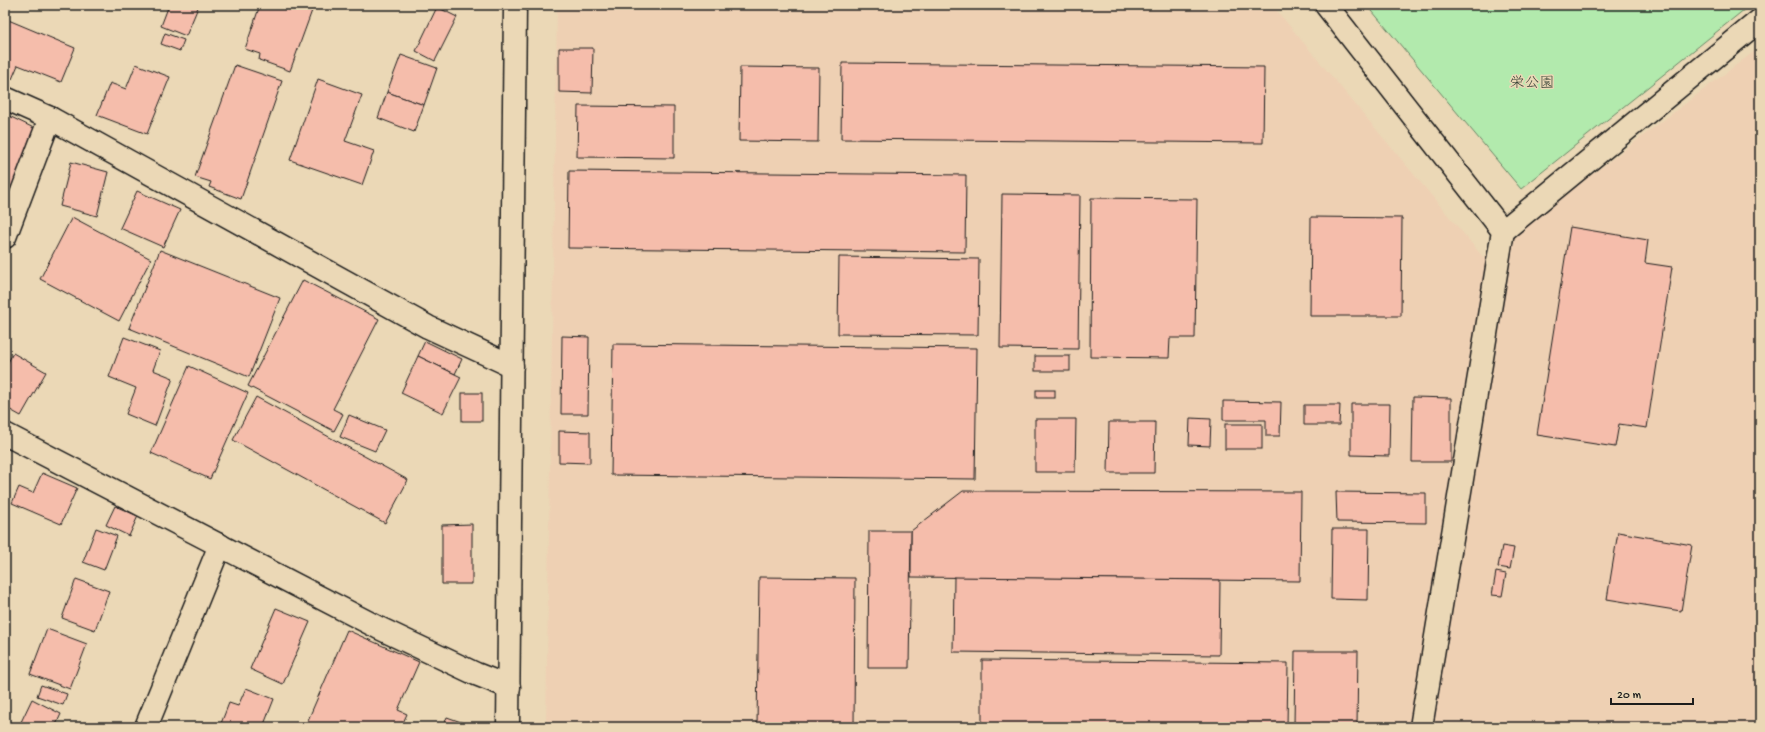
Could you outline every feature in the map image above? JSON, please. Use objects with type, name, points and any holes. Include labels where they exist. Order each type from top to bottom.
[{"type":"street","points":[[508,727],[515,5]]},
{"type":"street","points":[[1326,5],[1503,231]]},
{"type":"street","points":[[1421,727],[1503,231],[1760,20]]},
{"type":"street","points":[[5,98],[50,118],[428,327],[512,366]]},
{"type":"street","points":[[5,237],[50,118]]},
{"type":"street","points":[[5,434],[379,628],[476,674],[509,687]]},
{"type":"street","points":[[146,727],[220,545]]},
{"type":"shaded area","points":[[557,5],[1272,5],[1483,257],[1760,47],[1760,727],[546,727]]},
{"type":"green space","name":"栄公園","points":[[1367,5],[1750,5],[1521,189]]},
{"type":"building","points":[[169,5],[199,5],[186,36],[161,26]]},
{"type":"building","points":[[260,5],[314,5],[290,71],[259,60],[260,54],[245,49]]},
{"type":"building","points":[[437,7],[457,17],[435,61],[416,51]]},
{"type":"building","points":[[6,19],[75,48],[61,82],[18,65],[12,79],[5,76]]},
{"type":"building","points":[[165,33],[184,40],[180,51],[161,44]]},
{"type":"building","points":[[559,48],[593,48],[592,93],[559,92]]},
{"type":"building","points":[[401,55],[437,68],[424,105],[387,92]]},
{"type":"building","points":[[842,63],[1264,67],[1263,143],[841,139]]},
{"type":"building","points":[[136,64],[170,77],[147,134],[97,115],[110,83],[126,89]]},
{"type":"building","points":[[235,65],[282,81],[241,199],[209,187],[211,182],[195,177]]},
{"type":"building","points":[[740,67],[819,68],[818,142],[739,141]]},
{"type":"building","points":[[318,79],[362,95],[345,141],[374,151],[362,185],[290,160]]},
{"type":"building","points":[[387,92],[424,105],[414,132],[378,118]]},
{"type":"building","points":[[578,106],[674,107],[674,158],[577,157]]},
{"type":"building","points":[[5,114],[42,132],[5,211]]},
{"type":"building","points":[[71,162],[108,172],[97,216],[60,206]]},
{"type":"building","points":[[569,171],[966,175],[965,252],[568,248]]},
{"type":"building","points":[[137,191],[180,210],[163,247],[120,228]]},
{"type":"building","points":[[1002,194],[1080,195],[1078,349],[1000,348]]},
{"type":"building","points":[[1091,198],[1197,199],[1195,338],[1170,338],[1169,358],[1090,357]]},
{"type":"building","points":[[72,217],[151,259],[119,321],[40,279]]},
{"type":"building","points":[[1311,217],[1402,218],[1401,316],[1310,316]]},
{"type":"building","points":[[1570,227],[1648,240],[1645,263],[1672,267],[1647,428],[1619,424],[1615,447],[1537,435]]},
{"type":"building","points":[[160,250],[280,298],[249,377],[129,328]]},
{"type":"building","points":[[839,257],[979,259],[978,335],[838,334]]},
{"type":"building","points":[[303,280],[379,319],[333,409],[343,414],[334,431],[248,386]]},
{"type":"building","points":[[562,336],[589,337],[588,414],[561,414]]},
{"type":"building","points":[[124,337],[160,351],[153,370],[173,378],[155,426],[126,414],[136,388],[109,377]]},
{"type":"building","points":[[425,341],[462,359],[455,374],[418,356]]},
{"type":"building","points":[[613,344],[977,348],[975,479],[611,475]]},
{"type":"building","points":[[13,353],[46,372],[21,416],[5,407],[5,368]]},
{"type":"building","points":[[418,356],[461,377],[443,413],[401,393]]},
{"type":"building","points":[[1035,356],[1070,356],[1070,371],[1035,371]]},
{"type":"building","points":[[189,366],[248,393],[210,479],[151,453]]},
{"type":"building","points":[[1036,390],[1055,390],[1055,398],[1036,398]]},
{"type":"building","points":[[462,393],[482,393],[482,421],[462,421]]},
{"type":"building","points":[[256,397],[408,480],[385,523],[233,440]]},
{"type":"building","points":[[1413,397],[1451,398],[1451,462],[1412,462]]},
{"type":"building","points":[[1223,401],[1281,402],[1280,436],[1266,436],[1266,420],[1223,420]]},
{"type":"building","points":[[1351,404],[1390,404],[1389,456],[1351,455]]},
{"type":"building","points":[[1304,405],[1340,405],[1339,425],[1304,425]]},
{"type":"building","points":[[349,415],[385,430],[375,451],[340,437]]},
{"type":"building","points":[[1190,418],[1211,419],[1210,446],[1189,445]]},
{"type":"building","points":[[1035,419],[1076,419],[1075,472],[1035,472]]},
{"type":"building","points":[[1109,422],[1155,422],[1154,473],[1108,473]]},
{"type":"building","points":[[1225,424],[1262,424],[1262,449],[1225,449]]},
{"type":"building","points":[[559,431],[590,432],[590,463],[559,462]]},
{"type":"building","points":[[42,473],[77,488],[61,524],[12,503],[19,487],[33,493]]},
{"type":"building","points":[[963,491],[1301,492],[1300,581],[911,577],[911,531]]},
{"type":"building","points":[[1336,492],[1426,493],[1426,523],[1337,522]]},
{"type":"building","points":[[115,506],[138,516],[129,536],[106,525]]},
{"type":"building","points":[[472,524],[472,584],[442,584],[442,525]]},
{"type":"building","points":[[96,528],[117,536],[104,570],[83,562]]},
{"type":"building","points":[[1332,529],[1369,529],[1368,600],[1331,599]]},
{"type":"building","points":[[869,531],[911,531],[909,668],[868,668]]},
{"type":"building","points":[[1618,532],[1692,545],[1681,611],[1607,599]]},
{"type":"building","points":[[1502,546],[1514,548],[1510,569],[1498,567]]},
{"type":"building","points":[[1496,572],[1506,574],[1502,596],[1492,595]]},
{"type":"building","points":[[759,577],[855,578],[854,727],[757,727]]},
{"type":"building","points":[[954,577],[1220,580],[1219,655],[953,652]]},
{"type":"building","points":[[76,579],[109,591],[95,630],[62,618]]},
{"type":"building","points":[[276,608],[310,622],[283,684],[250,669]]},
{"type":"building","points":[[47,629],[87,644],[70,689],[30,674]]},
{"type":"building","points":[[347,630],[419,662],[398,710],[407,714],[401,727],[305,727]]},
{"type":"building","points":[[1295,651],[1358,651],[1357,727],[1294,727]]},
{"type":"building","points":[[982,660],[1288,663],[1287,727],[982,727]]},
{"type":"building","points":[[41,685],[67,694],[63,705],[37,696]]},
{"type":"building","points":[[246,688],[274,699],[263,727],[220,726],[229,703],[238,706]]},
{"type":"building","points":[[32,699],[61,714],[55,727],[31,727],[21,722]]},
{"type":"building","points":[[447,717],[475,727],[443,727]]}]
